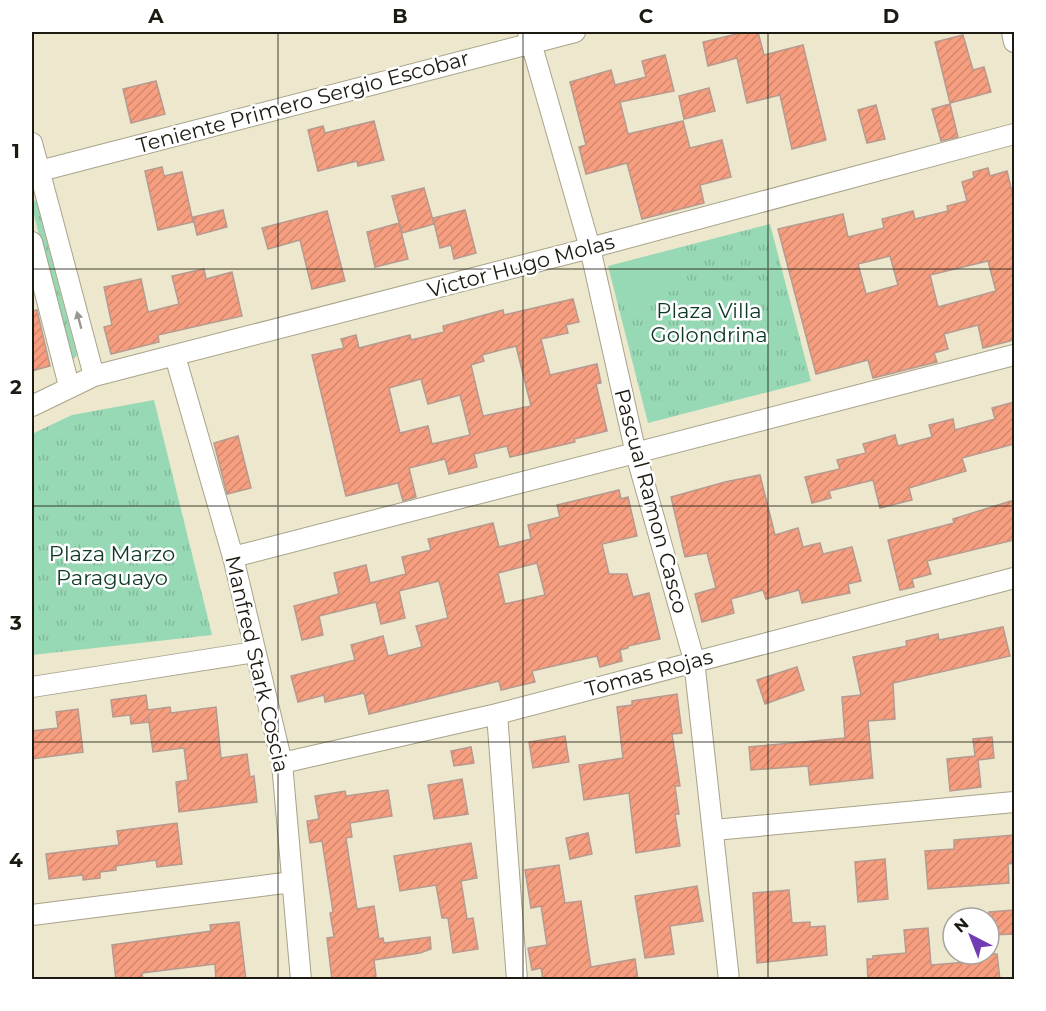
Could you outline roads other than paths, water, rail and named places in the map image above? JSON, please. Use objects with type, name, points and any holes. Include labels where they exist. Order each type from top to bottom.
[{"type":"street","name":"Teniente Primero Sergio Escobar","points":[[35,172],[530,37],[575,32]]},
{"type":"street","points":[[1012,32],[1014,42]]},
{"type":"street","name":"Pascual Ramon Casco","points":[[530,37],[590,248],[636,454],[694,660],[729,980]]},
{"type":"street","name":"Victor Hugo Molas","points":[[32,406],[69,386],[94,376],[590,248],[1014,134]]},
{"type":"street","points":[[32,143],[35,172],[94,376]]},
{"type":"street","points":[[32,242],[69,386]]},
{"type":"street","name":"Manfred Stark Coscia","points":[[175,356],[233,557],[282,763],[301,980]]},
{"type":"street","points":[[233,557],[1014,356]]},
{"type":"street","name":"Tomas Rojas","points":[[282,763],[496,714],[694,660],[1014,578]]},
{"type":"street","points":[[32,687],[255,652]]},
{"type":"street","points":[[496,714],[517,980]]},
{"type":"street","points":[[714,830],[1014,802]]},
{"type":"street","points":[[32,915],[292,882]]},
{"type":"park label","name":"Plaza Villa Golondrina","points":[[709,323]]},
{"type":"park label","name":"Plaza Marzo Paraguayo","points":[[112,566]]}]
